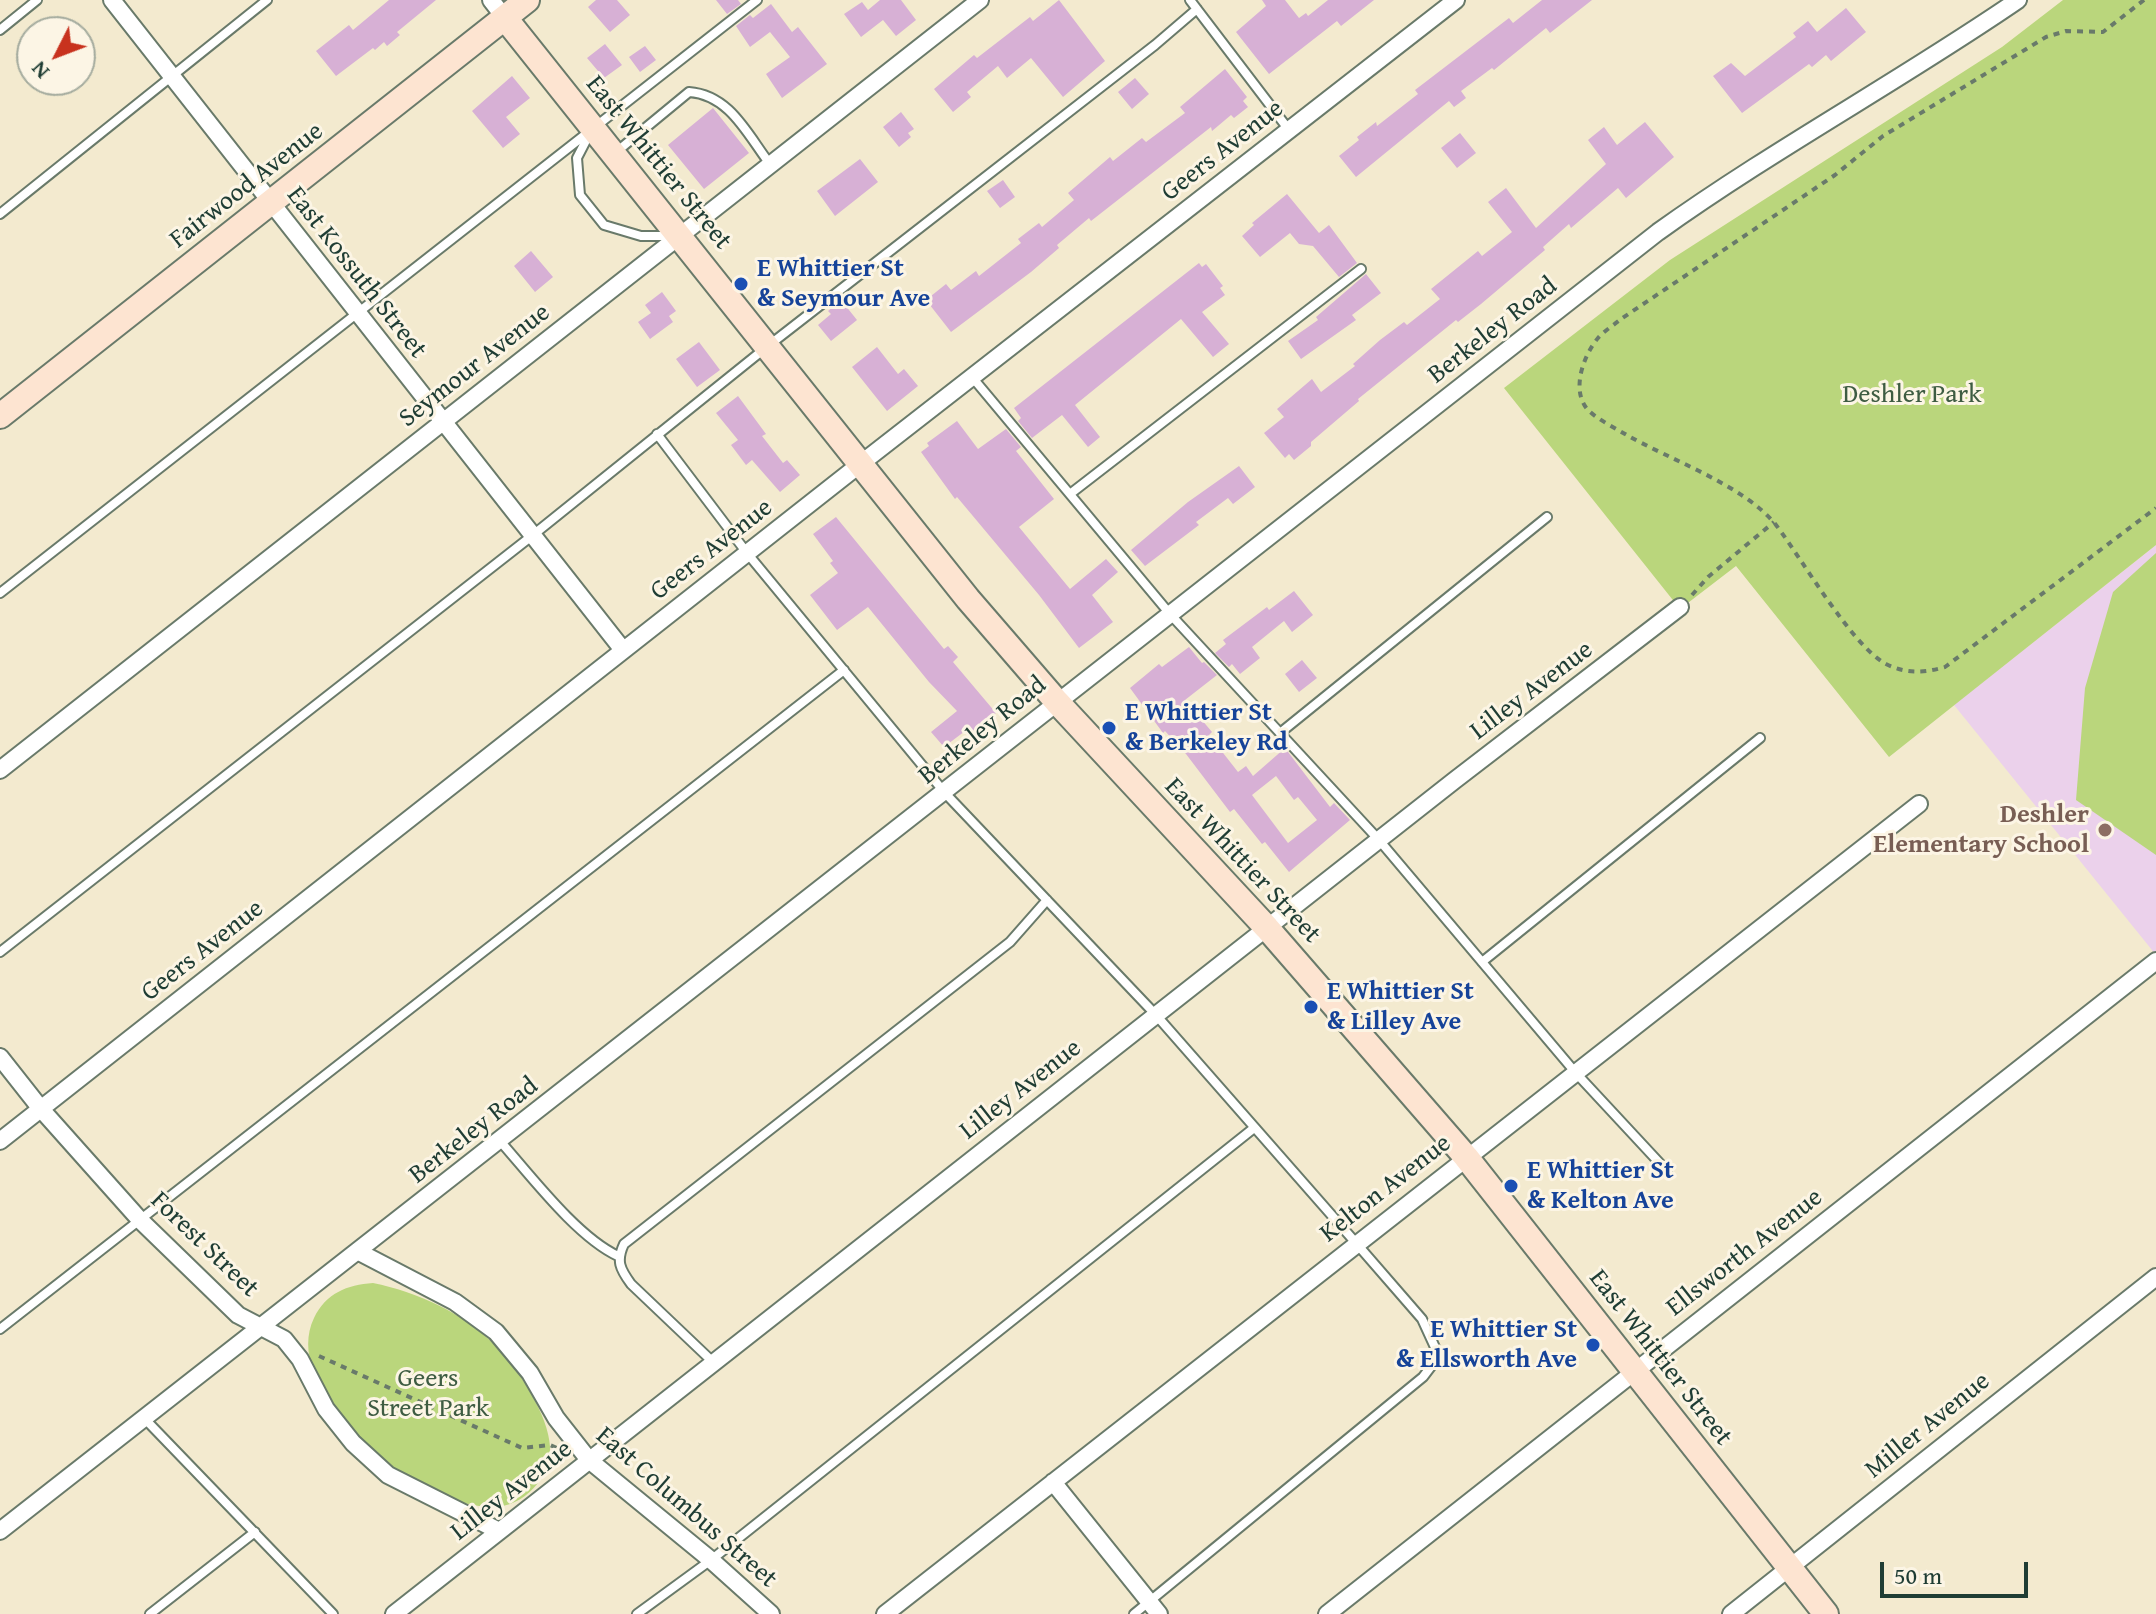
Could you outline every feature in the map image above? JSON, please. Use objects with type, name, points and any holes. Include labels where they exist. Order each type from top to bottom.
[{"type":"street","name":"East Kossuth Street","points":[[112,0],[623,650]]},
{"type":"street","name":"Fairwood Avenue","points":[[0,416],[271,203],[498,9],[527,0]]},
{"type":"street","name":"Seymour Avenue","points":[[0,770],[980,0]]},
{"type":"street","name":"Geers Avenue","points":[[0,1141],[1456,0]]},
{"type":"street","name":"Berkeley Road","points":[[0,1531],[1658,232],[2018,0]]},
{"type":"street","name":"East Whittier Street","points":[[498,9],[968,599],[1057,702],[1267,928],[1466,1157],[1826,1614]]},
{"type":"street","name":"Lilley Avenue","points":[[394,1614],[1680,607]]},
{"type":"street","name":"Kelton Avenue","points":[[885,1614],[1919,804]]},
{"type":"street","name":"Ellsworth Avenue","points":[[1327,1614],[2156,961]]},
{"type":"street","name":"Forest Street","points":[[0,1057],[41,1109],[140,1220],[238,1315],[284,1339],[300,1359],[326,1409],[353,1443],[388,1475],[499,1531]]},
{"type":"street","name":"East Columbus Street","points":[[359,1252],[455,1302],[496,1332],[530,1373],[556,1418],[589,1460],[711,1560],[771,1614]]},
{"type":"street","name":"Miller Avenue","points":[[1731,1614],[2156,1277]]},
{"type":"street","points":[[1053,1482],[1154,1608]]},
{"type":"lane","points":[[0,30],[37,0]]},
{"type":"lane","points":[[0,214],[267,0]]},
{"type":"lane","points":[[0,593],[757,0]]},
{"type":"lane","points":[[1190,0],[1290,131]]},
{"type":"lane","points":[[0,952],[1197,9]]},
{"type":"lane","points":[[614,154],[689,92],[706,93],[727,106],[770,165]]},
{"type":"lane","points":[[593,127],[577,158],[580,195],[604,225],[641,236],[680,235]]},
{"type":"lane","points":[[1070,494],[1361,269]]},
{"type":"lane","points":[[972,377],[1170,614],[1379,840],[1575,1072],[1667,1171]]},
{"type":"lane","points":[[657,434],[747,553],[945,793],[1156,1015],[1422,1319],[1439,1356],[1423,1377],[1154,1608],[1134,1614]]},
{"type":"lane","points":[[1280,733],[1547,517]]},
{"type":"lane","points":[[0,1329],[844,670]]},
{"type":"lane","points":[[1482,962],[1760,738]]},
{"type":"lane","points":[[714,1363],[631,1284],[620,1269],[618,1256],[624,1244],[1010,942],[1047,900]]},
{"type":"lane","points":[[637,1614],[711,1560],[1254,1128]]},
{"type":"lane","points":[[500,1141],[581,1230],[618,1256]]},
{"type":"lane","points":[[144,1418],[333,1614]]},
{"type":"lane","points":[[150,1614],[255,1532]]},
{"type":"path","points":[[2144,0],[2103,32],[2066,31],[2046,37],[1883,136],[1835,175],[1621,319],[1598,338],[1583,363],[1579,389],[1587,409],[1659,454],[1708,476],[1751,503],[1774,522],[1864,646],[1884,663],[1903,670],[1925,673],[1945,667],[2156,508]]},
{"type":"path","points":[[1680,607],[1708,577],[1774,522]]},
{"type":"path","points":[[284,1339],[522,1448],[550,1445],[589,1460]]},
{"type":"shaded area","name":"Deshler Elementary School","points":[[2156,545],[2156,955],[1954,705]]},
{"type":"green space","name":"Deshler Park","points":[[2063,0],[2156,0],[2156,545],[1889,757],[1736,566],[1680,609],[1504,388],[1670,260],[2002,47]]},
{"type":"green space","points":[[2156,553],[2156,855],[2076,800],[2085,688],[2113,592]]},
{"type":"green space","name":"Geers Street Park","points":[[373,1283],[423,1298],[455,1314],[483,1334],[514,1367],[538,1407],[550,1447],[549,1459],[540,1481],[522,1498],[500,1507],[483,1506],[447,1498],[424,1488],[371,1451],[327,1399],[313,1372],[308,1344],[314,1318],[331,1296],[354,1286]]},
{"type":"building","points":[[389,0],[436,0],[397,32],[400,35],[387,46],[384,42],[375,50],[373,48],[336,76],[316,51],[349,25],[353,30]]},
{"type":"building","points":[[596,0],[617,0],[630,15],[610,32],[588,7]]},
{"type":"building","points":[[716,0],[738,0],[741,4],[727,14]]},
{"type":"building","points":[[880,0],[901,0],[916,20],[896,36],[883,20],[861,37],[844,14],[862,2],[868,10]]},
{"type":"building","points":[[1059,0],[1105,61],[1063,97],[1031,58],[1007,78],[998,66],[967,92],[971,97],[953,112],[934,89],[974,55],[977,58],[1030,17],[1033,21]]},
{"type":"building","points":[[1262,0],[1285,0],[1299,18],[1306,13],[1308,16],[1328,0],[1374,0],[1341,26],[1337,21],[1269,74],[1236,32],[1266,6]]},
{"type":"building","points":[[1542,0],[1592,0],[1550,33],[1546,28],[1494,70],[1492,68],[1461,91],[1466,98],[1454,107],[1449,101],[1356,177],[1339,156],[1359,140],[1357,137],[1376,122],[1377,126],[1418,94],[1415,90],[1509,18],[1513,23]]},
{"type":"building","points":[[771,4],[792,32],[798,27],[827,64],[782,98],[766,74],[790,57],[770,32],[750,47],[736,26]]},
{"type":"building","points":[[1846,8],[1866,32],[1831,61],[1826,55],[1812,67],[1809,64],[1742,113],[1713,76],[1731,63],[1745,76],[1796,37],[1793,33],[1808,21],[1817,32]]},
{"type":"building","points":[[605,44],[622,65],[604,78],[587,58]]},
{"type":"building","points":[[645,46],[656,60],[640,72],[629,57]]},
{"type":"building","points":[[1225,69],[1247,97],[1243,101],[1248,107],[1234,118],[1231,115],[1212,131],[1211,127],[1091,221],[1089,218],[1031,272],[951,332],[926,300],[946,284],[951,290],[976,271],[979,276],[1021,243],[1018,239],[1039,223],[1042,227],[1074,200],[1068,193],[1110,157],[1113,161],[1142,138],[1146,142],[1185,113],[1180,107]]},
{"type":"building","points":[[512,76],[530,98],[506,117],[520,134],[503,148],[472,111]]},
{"type":"building","points":[[1135,78],[1149,94],[1132,109],[1118,92]]},
{"type":"building","points":[[713,108],[749,153],[704,189],[668,145]]},
{"type":"building","points":[[901,112],[914,129],[908,133],[911,137],[899,147],[883,127]]},
{"type":"building","points":[[1645,122],[1674,157],[1626,198],[1618,188],[1571,228],[1569,224],[1543,247],[1545,250],[1481,304],[1458,322],[1456,320],[1358,399],[1311,442],[1311,446],[1294,460],[1289,454],[1285,458],[1264,433],[1284,417],[1277,409],[1312,379],[1321,392],[1355,366],[1353,364],[1380,340],[1404,322],[1407,325],[1440,299],[1431,289],[1478,251],[1482,256],[1512,232],[1488,202],[1506,188],[1536,228],[1606,164],[1588,140],[1604,127],[1617,145]]},
{"type":"building","points":[[1460,133],[1476,153],[1457,168],[1441,148]]},
{"type":"building","points":[[860,159],[878,182],[835,216],[817,191]]},
{"type":"building","points":[[1003,180],[1015,197],[1000,208],[987,191]]},
{"type":"building","points":[[1287,194],[1319,233],[1329,225],[1357,263],[1339,277],[1313,246],[1299,244],[1290,233],[1260,257],[1242,236],[1254,225],[1252,223]]},
{"type":"building","points":[[531,251],[553,277],[535,292],[514,266]]},
{"type":"building","points":[[1199,263],[1202,267],[1206,264],[1223,286],[1220,288],[1225,295],[1202,312],[1229,344],[1213,357],[1181,319],[1075,405],[1100,437],[1088,447],[1062,415],[1032,438],[1018,421],[1021,418],[1014,408]]},
{"type":"building","points":[[1366,274],[1381,293],[1352,315],[1356,320],[1301,359],[1288,341],[1318,320],[1316,317]]},
{"type":"building","points":[[662,292],[676,311],[669,316],[673,322],[650,339],[638,322],[651,313],[645,305]]},
{"type":"building","points":[[841,300],[857,320],[831,341],[818,325]]},
{"type":"building","points":[[699,342],[720,370],[697,387],[676,359]]},
{"type":"building","points":[[877,347],[898,374],[904,369],[918,386],[887,411],[852,367]]},
{"type":"building","points":[[738,396],[783,463],[787,460],[800,475],[780,492],[752,460],[746,465],[731,445],[738,440],[716,413]]},
{"type":"building","points":[[957,421],[978,449],[1006,429],[1021,447],[1016,451],[1054,499],[1019,527],[1070,589],[1106,559],[1118,572],[1092,595],[1113,622],[1079,648],[1039,595],[957,497],[955,499],[921,452],[929,446],[927,443]]},
{"type":"building","points":[[1239,466],[1255,487],[1233,504],[1228,498],[1196,522],[1199,525],[1145,566],[1131,550],[1188,502]]},
{"type":"building","points":[[836,517],[944,649],[948,646],[958,657],[953,662],[996,713],[972,732],[969,728],[944,747],[931,732],[957,711],[929,682],[868,607],[837,630],[810,595],[838,573],[813,534]]},
{"type":"building","points":[[1294,591],[1313,615],[1292,632],[1284,621],[1252,647],[1260,658],[1240,674],[1232,664],[1229,667],[1215,653],[1226,644],[1223,640]]},
{"type":"building","points":[[1189,647],[1217,675],[1185,700],[1212,732],[1209,735],[1238,772],[1246,766],[1253,776],[1285,748],[1330,807],[1334,803],[1350,820],[1289,872],[1234,809],[1230,812],[1186,754],[1165,731],[1163,733],[1130,688],[1159,664],[1162,667]],"holes":[[[1276,776],[1294,800],[1298,797],[1317,820],[1288,843],[1252,795]]]},
{"type":"building","points":[[1302,660],[1317,678],[1299,692],[1285,674]]},
{"type":"place","name":"E Whittier St & Seymour Ave","points":[[741,284]]},
{"type":"place","name":"E Whittier St & Berkeley Rd","points":[[1109,728]]},
{"type":"place","name":"Deshler Elementary School","points":[[2105,830]]},
{"type":"place","name":"E Whittier St & Lilley Ave","points":[[1311,1007]]},
{"type":"place","name":"E Whittier St & Kelton Ave","points":[[1511,1186]]},
{"type":"place","name":"E Whittier St & Ellsworth Ave","points":[[1593,1345]]}]
